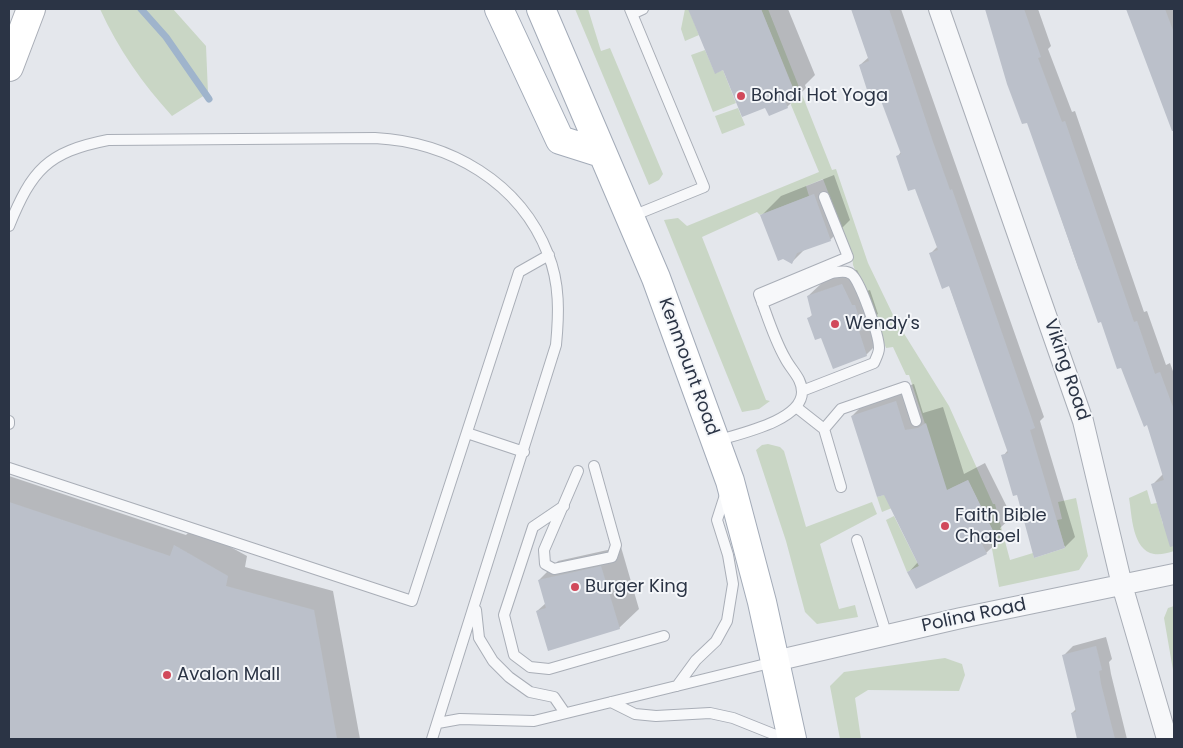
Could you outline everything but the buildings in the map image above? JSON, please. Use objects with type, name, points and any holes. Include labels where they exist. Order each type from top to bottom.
[{"type":"main road","points":[[9,67],[31,9]]},
{"type":"main road","points":[[499,9],[560,140],[601,154]]},
{"type":"main road","name":"Kenmount Road","points":[[540,9],[656,278],[730,482],[762,602],[792,739]]},
{"type":"street","name":"Viking Road","points":[[938,9],[1084,421],[1122,585],[1167,739]]},
{"type":"street","name":"Polina Road","points":[[775,662],[1174,574]]},
{"type":"lane","points":[[629,217],[704,187],[631,11],[643,9]]},
{"type":"lane","points":[[9,226],[37,172],[60,154],[84,145],[108,140],[404,139],[458,157],[487,175],[511,197],[535,227],[549,255],[556,284],[559,313],[556,345],[524,452],[500,521],[476,604],[432,739]]},
{"type":"lane","points":[[715,441],[772,422],[792,412],[800,402],[802,392],[798,378],[784,358],[759,294],[848,257],[824,196]]},
{"type":"lane","points":[[9,468],[412,601],[519,272],[549,255]]},
{"type":"lane","points":[[762,303],[832,273],[843,272],[852,274],[858,282],[879,348],[874,363],[802,392]]},
{"type":"lane","points":[[824,429],[841,410],[905,387],[916,421]]},
{"type":"lane","points":[[796,407],[824,429],[841,487]]},
{"type":"lane","points":[[467,433],[524,452]]},
{"type":"lane","points":[[578,471],[544,550],[545,564],[554,569],[612,557],[616,545],[594,466]]},
{"type":"lane","points":[[677,686],[696,660],[716,641],[727,621],[733,584],[728,555],[717,520],[730,482]]},
{"type":"lane","points":[[564,506],[533,527],[506,606],[504,615],[514,655],[530,667],[549,669],[664,636]]},
{"type":"lane","points":[[857,540],[887,636]]},
{"type":"lane","points":[[476,604],[479,638],[493,661],[508,678],[530,692],[554,696],[565,713]]},
{"type":"lane","points":[[438,723],[460,719],[534,721],[775,662]]},
{"type":"lane","points":[[611,702],[635,714],[656,716],[710,713],[733,718],[773,734],[777,739]]},
{"type":"green space","points":[[100,9],[173,9],[206,46],[208,93],[172,116],[132,66]]},
{"type":"green space","points":[[575,9],[588,9],[601,51],[610,48],[663,174],[659,180],[649,185]]},
{"type":"green space","points":[[685,9],[699,9],[690,12],[699,35],[685,41],[681,29]]},
{"type":"green space","points":[[761,9],[768,9],[832,170],[836,169],[868,263],[895,319],[949,406],[993,504],[995,504],[1010,560],[1033,553],[1034,558],[1065,548],[1057,520],[1062,519],[1058,502],[1076,498],[1088,556],[1079,570],[999,587],[990,538],[995,535],[968,480],[931,498],[929,493],[882,512],[877,497],[942,476],[909,375],[906,375],[893,347],[886,348],[853,265],[852,255],[823,179],[806,186],[809,196],[760,215],[757,212],[702,237],[766,400],[770,401],[759,409],[742,412],[664,220],[678,218],[687,226],[819,172],[791,105],[792,98],[796,95]]},
{"type":"green space","points":[[705,50],[715,73],[723,70],[736,103],[713,112],[691,55]]},
{"type":"green space","points":[[738,108],[745,125],[722,134],[715,116]]},
{"type":"green space","points":[[768,444],[780,447],[784,451],[806,527],[872,502],[877,514],[820,544],[839,609],[855,605],[858,617],[817,624],[805,612],[786,541],[756,450],[762,445]]},
{"type":"green space","points":[[1147,490],[1151,504],[1157,503],[1163,524],[1174,521],[1174,551],[1154,554],[1141,546],[1137,539],[1132,522],[1129,498]]},
{"type":"green space","points":[[894,516],[919,566],[907,572],[886,520]]},
{"type":"green space","points":[[1174,606],[1174,676],[1164,618],[1168,608]]},
{"type":"green space","points":[[945,658],[962,664],[965,675],[959,691],[868,690],[855,698],[861,739],[840,739],[830,686],[844,672]]},
{"type":"waterway","points":[[141,9],[166,37],[209,99]]},
{"type":"place","name":"Bohdi Hot Yoga","points":[[741,96]]},
{"type":"place","name":"Wendy's","points":[[835,324]]},
{"type":"place","name":"Faith Bible Chapel","points":[[945,526]]},
{"type":"place","name":"Burger King","points":[[575,587]]},
{"type":"place","name":"Avalon Mall","points":[[167,675]]}]
